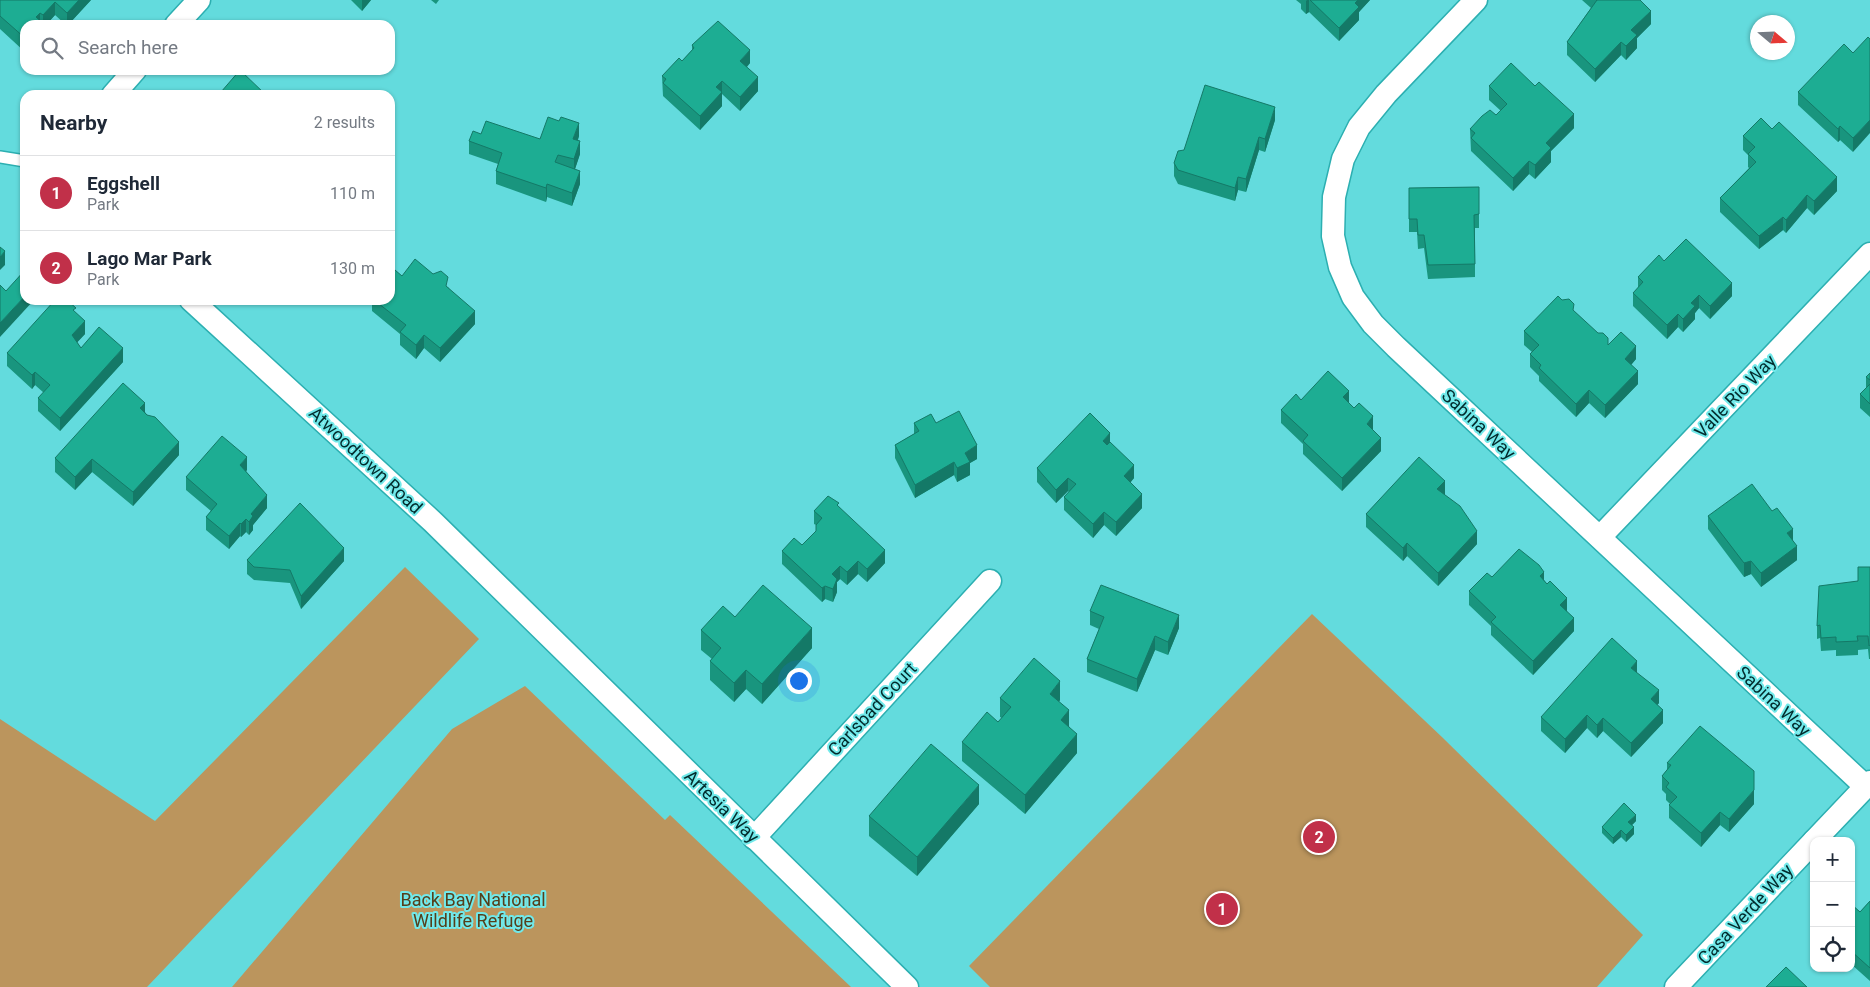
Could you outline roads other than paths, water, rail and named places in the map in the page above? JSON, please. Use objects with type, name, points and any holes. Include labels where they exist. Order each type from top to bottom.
[{"type":"street","points":[[181,20],[199,0]]},
{"type":"street","name":"Sabina Way","points":[[1476,0],[1386,94],[1359,127],[1343,159],[1334,197],[1333,236],[1340,267],[1353,297],[1373,324],[1600,537],[1868,784]]},
{"type":"street","points":[[118,90],[131,75]]},
{"type":"street","name":"Valle Rio Way","points":[[1600,537],[1870,254]]},
{"type":"street","name":"Atwoodtown Road","points":[[196,305],[433,522],[536,624]]},
{"type":"street","name":"Carlsbad Court","points":[[754,838],[990,581]]},
{"type":"street","name":"Artesia Way","points":[[536,624],[907,987]]},
{"type":"street","name":"Casa Verde Way","points":[[1818,837],[1868,784]]},
{"type":"street","name":"Casa Verde Way","points":[[1676,987],[1810,845]]},
{"type":"lane","points":[[0,157],[20,160]]},
{"type":"place","name":"Lago Mar Park","points":[[1319,837]]},
{"type":"place","name":"Eggshell","points":[[1222,909]]},
{"type":"park label","name":"Back Bay National Wildlife Refuge","points":[[473,910]]}]
